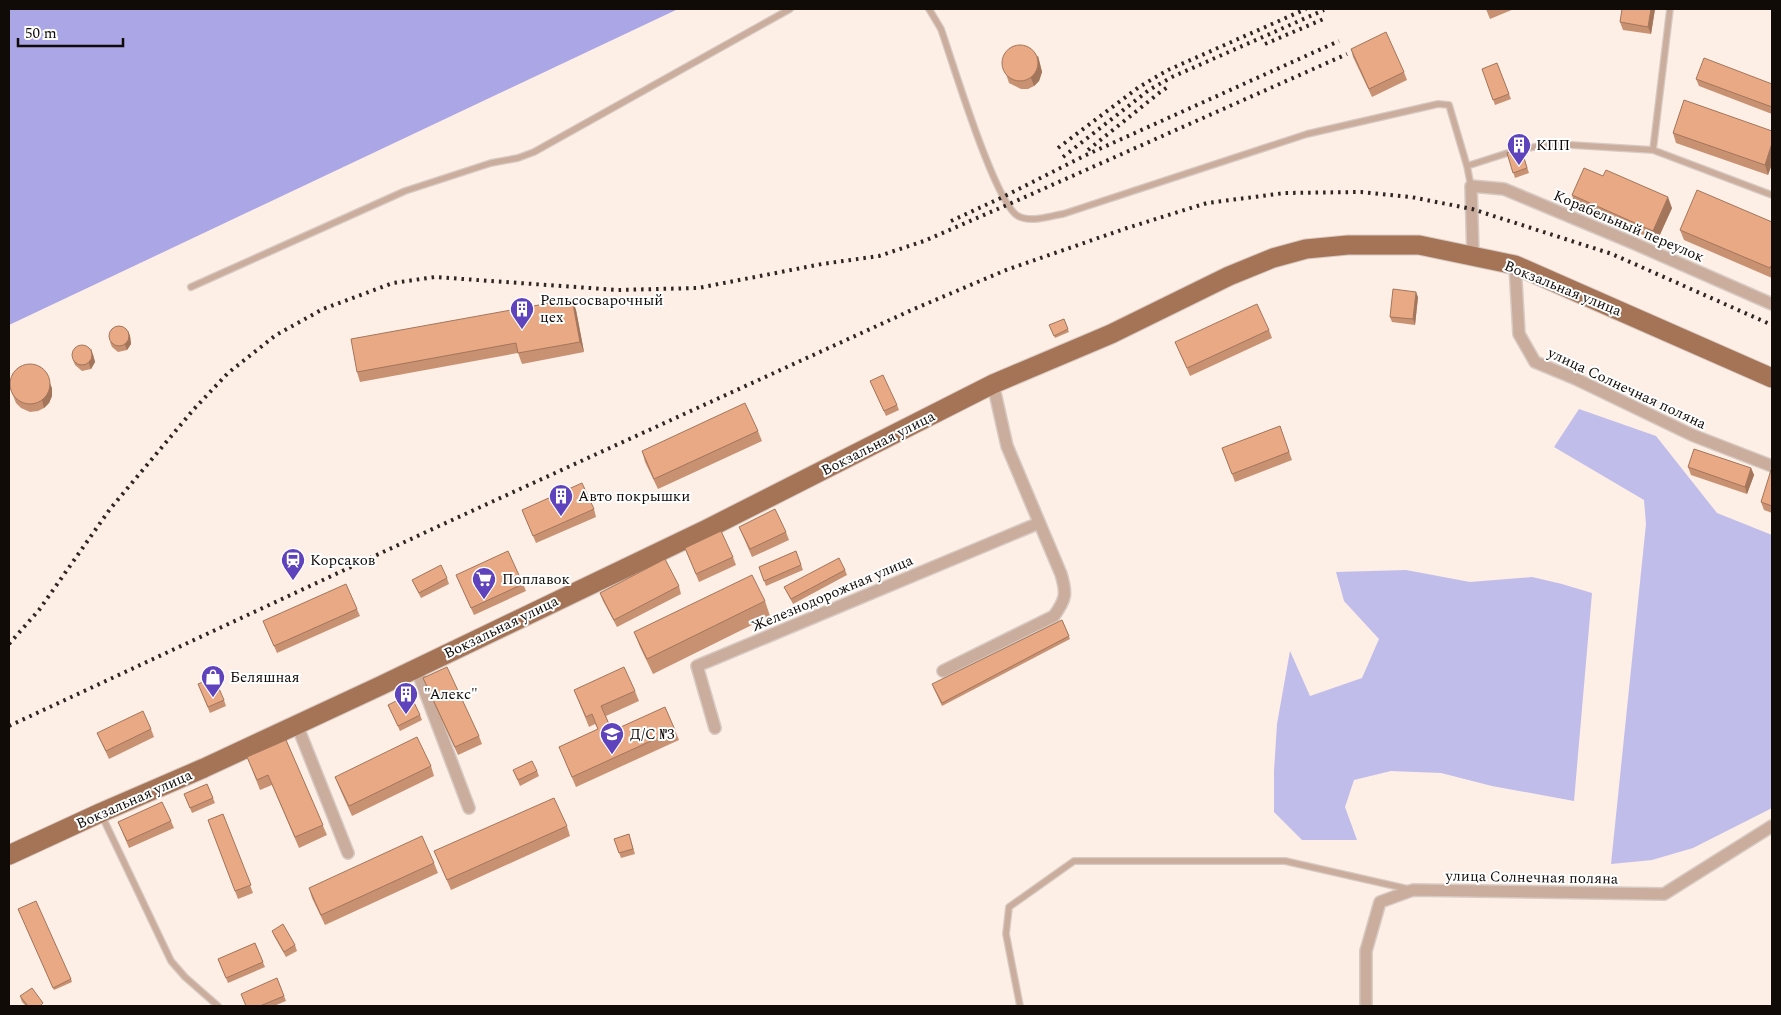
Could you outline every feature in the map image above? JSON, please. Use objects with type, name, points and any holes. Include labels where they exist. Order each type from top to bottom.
[{"type":"main road","name":"Вокзальная улица","points":[[9,855],[100,812],[204,768],[297,725],[707,529],[994,384],[1111,334],[1228,276],[1273,258],[1306,249],[1348,245],[1419,245],[1515,265],[1772,378]]},
{"type":"street","points":[[1471,186],[1473,256]]},
{"type":"street","name":"Корабельный переулок","points":[[1471,186],[1504,189],[1606,231],[1772,304]]},
{"type":"street","name":"улица Солнечная поляна","points":[[1515,265],[1519,334],[1534,362],[1576,379],[1692,435],[1772,466]]},
{"type":"street","points":[[942,671],[1054,616],[1062,605],[1066,590],[1007,446],[994,384]]},
{"type":"street","name":"Железнодорожная улица","points":[[715,728],[697,666],[1039,523]]},
{"type":"street","points":[[416,668],[469,808]]},
{"type":"street","points":[[297,725],[348,853]]},
{"type":"street","name":"улица Солнечная поляна","points":[[1366,1006],[1366,952],[1380,902],[1413,890],[1664,894],[1772,826]]},
{"type":"lane","points":[[191,287],[405,191],[491,163],[518,158],[534,152],[790,9]]},
{"type":"lane","points":[[929,9],[941,29],[991,173],[1007,204],[1016,215],[1027,219],[1063,214],[1308,134],[1438,104],[1449,105],[1471,186]]},
{"type":"lane","points":[[1653,150],[1670,9]]},
{"type":"lane","points":[[1467,166],[1520,150],[1555,144],[1653,150],[1772,195]]},
{"type":"lane","points":[[100,812],[172,961],[186,977],[218,1006]]},
{"type":"lane","points":[[1020,1006],[1006,934],[1009,907],[1074,861],[1285,861],[1413,890]]},
{"type":"shaded area","points":[[9,9],[678,9],[9,325]]},
{"type":"shaded area","points":[[1579,409],[1656,436],[1717,513],[1772,535],[1772,808],[1693,848],[1652,860],[1611,864],[1646,524],[1644,500],[1554,447]]},
{"type":"shaded area","points":[[1406,570],[1470,582],[1532,577],[1592,593],[1574,801],[1492,786],[1441,773],[1391,771],[1354,780],[1345,807],[1357,840],[1302,840],[1274,812],[1277,724],[1290,651],[1310,696],[1362,678],[1379,639],[1344,601],[1336,572]]},
{"type":"building","points":[[1622,9],[1651,9],[1648,27],[1620,22]]},
{"type":"building","points":[[1386,32],[1404,72],[1369,89],[1351,49]]},
{"type":"building","points":[[1020,45],[1027,46],[1033,50],[1037,56],[1037,70],[1033,76],[1027,80],[1020,81],[1013,80],[1007,76],[1003,70],[1002,63],[1003,56],[1007,50],[1013,46]]},
{"type":"building","points":[[1704,58],[1772,84],[1772,107],[1696,79]]},
{"type":"building","points":[[1497,63],[1509,94],[1493,100],[1482,69]]},
{"type":"building","points":[[1684,100],[1772,131],[1772,143],[1765,165],[1673,133]]},
{"type":"building","name":"КПП","points":[[1521,148],[1527,168],[1513,173],[1507,153]]},
{"type":"building","points":[[1584,168],[1603,176],[1606,170],[1668,197],[1653,231],[1572,195]]},
{"type":"building","points":[[1697,190],[1772,222],[1772,264],[1770,268],[1680,230]]},
{"type":"building","points":[[1393,289],[1416,292],[1413,319],[1390,317]]},
{"type":"building","name":"Рельсосварочный цех","points":[[572,299],[580,342],[518,353],[516,343],[357,372],[351,339]]},
{"type":"building","points":[[1257,304],[1269,330],[1187,368],[1175,342]]},
{"type":"building","points":[[1064,319],[1068,329],[1054,336],[1049,325]]},
{"type":"building","points":[[119,326],[126,329],[129,336],[126,343],[119,346],[112,343],[109,336],[112,329]]},
{"type":"building","points":[[82,345],[89,348],[92,355],[89,362],[82,365],[75,362],[72,355],[75,348]]},
{"type":"building","points":[[26,364],[34,364],[41,367],[47,373],[50,384],[47,395],[41,401],[34,404],[26,404],[19,401],[13,395],[10,388],[10,380],[13,373],[19,367]]},
{"type":"building","points":[[883,375],[897,405],[884,411],[870,381]]},
{"type":"building","points":[[745,403],[758,431],[654,479],[642,451]]},
{"type":"building","points":[[1280,426],[1289,452],[1232,474],[1222,448]]},
{"type":"building","points":[[1694,449],[1751,468],[1745,487],[1688,467]]},
{"type":"building","points":[[1772,471],[1772,506],[1761,502]]},
{"type":"building","name":"Авто покрышки","points":[[582,483],[594,509],[533,536],[522,510]]},
{"type":"building","points":[[775,509],[786,532],[750,549],[739,527]]},
{"type":"building","points":[[721,531],[733,557],[696,574],[685,548]]},
{"type":"building","points":[[508,551],[523,584],[471,608],[456,575]]},
{"type":"building","points":[[796,551],[801,565],[764,581],[759,567]]},
{"type":"building","points":[[839,558],[845,570],[791,599],[784,587]]},
{"type":"building","points":[[665,559],[679,586],[614,620],[600,593]]},
{"type":"building","points":[[441,565],[447,578],[419,593],[412,580]]},
{"type":"building","points":[[752,575],[765,601],[647,659],[634,632]]},
{"type":"building","points":[[346,584],[357,609],[274,646],[263,621]]},
{"type":"building","points":[[1062,620],[1069,636],[942,703],[932,684]]},
{"type":"building","points":[[447,667],[479,736],[455,747],[423,678]]},
{"type":"building","points":[[624,667],[635,691],[601,706],[612,731],[665,707],[675,730],[572,777],[559,747],[598,729],[592,714],[586,717],[574,690]]},
{"type":"building","name":"Беляшная","points":[[214,677],[224,700],[208,707],[198,684]]},
{"type":"building","name":"\"Алекс\"","points":[[410,694],[420,715],[398,726],[388,705]]},
{"type":"building","points":[[143,711],[151,729],[106,751],[97,733]]},
{"type":"building","points":[[417,737],[431,766],[349,806],[335,777]]},
{"type":"building","points":[[286,740],[323,825],[295,837],[268,775],[257,780],[247,757]]},
{"type":"building","points":[[532,761],[537,771],[518,780],[513,770]]},
{"type":"building","points":[[207,784],[213,798],[190,808],[184,794]]},
{"type":"building","points":[[554,798],[567,826],[447,880],[434,851]]},
{"type":"building","points":[[162,802],[171,821],[127,841],[118,822]]},
{"type":"building","points":[[223,814],[251,885],[235,891],[208,820]]},
{"type":"building","points":[[629,834],[633,849],[619,853],[614,839]]},
{"type":"building","points":[[422,836],[434,863],[321,915],[309,888]]},
{"type":"building","points":[[36,901],[71,979],[53,988],[18,909]]},
{"type":"building","points":[[283,924],[295,945],[284,952],[272,931]]},
{"type":"building","points":[[255,943],[263,962],[226,978],[218,959]]},
{"type":"building","points":[[277,978],[284,996],[260,1006],[246,1006],[241,994]]},
{"type":"building","points":[[32,988],[43,1003],[40,1006],[28,1006],[20,996]]},
{"type":"railway","points":[[1058,148],[1139,87],[1168,70],[1306,9]]},
{"type":"railway","points":[[1063,157],[1149,90],[1172,77],[1324,10]]},
{"type":"railway","points":[[1265,44],[1326,18]]},
{"type":"railway","points":[[951,221],[1086,155],[1339,41]]},
{"type":"railway","points":[[9,644],[39,610],[110,509],[194,409],[228,373],[276,335],[323,309],[393,283],[435,277],[618,290],[698,288],[822,264],[879,256],[924,241],[1347,54]]},
{"type":"railway","points":[[1088,150],[1169,86]]},
{"type":"railway","points":[[9,726],[439,526],[914,309],[1006,270],[1127,228],[1207,203],[1285,193],[1361,192],[1411,197],[1472,209],[1612,254],[1772,325]]},
{"type":"place","name":"КПП","points":[[1519,166]]},
{"type":"place","name":"Рельсосварочный цех","points":[[522,330]]},
{"type":"place","name":"Авто покрышки","points":[[561,517]]},
{"type":"place","name":"Корсаков","points":[[293,581]]},
{"type":"place","name":"Поплавок","points":[[484,600]]},
{"type":"place","name":"Беляшная","points":[[213,698]]},
{"type":"place","name":"\"Алекс\"","points":[[406,715]]},
{"type":"place","name":"Д/С №3","points":[[612,755]]}]
